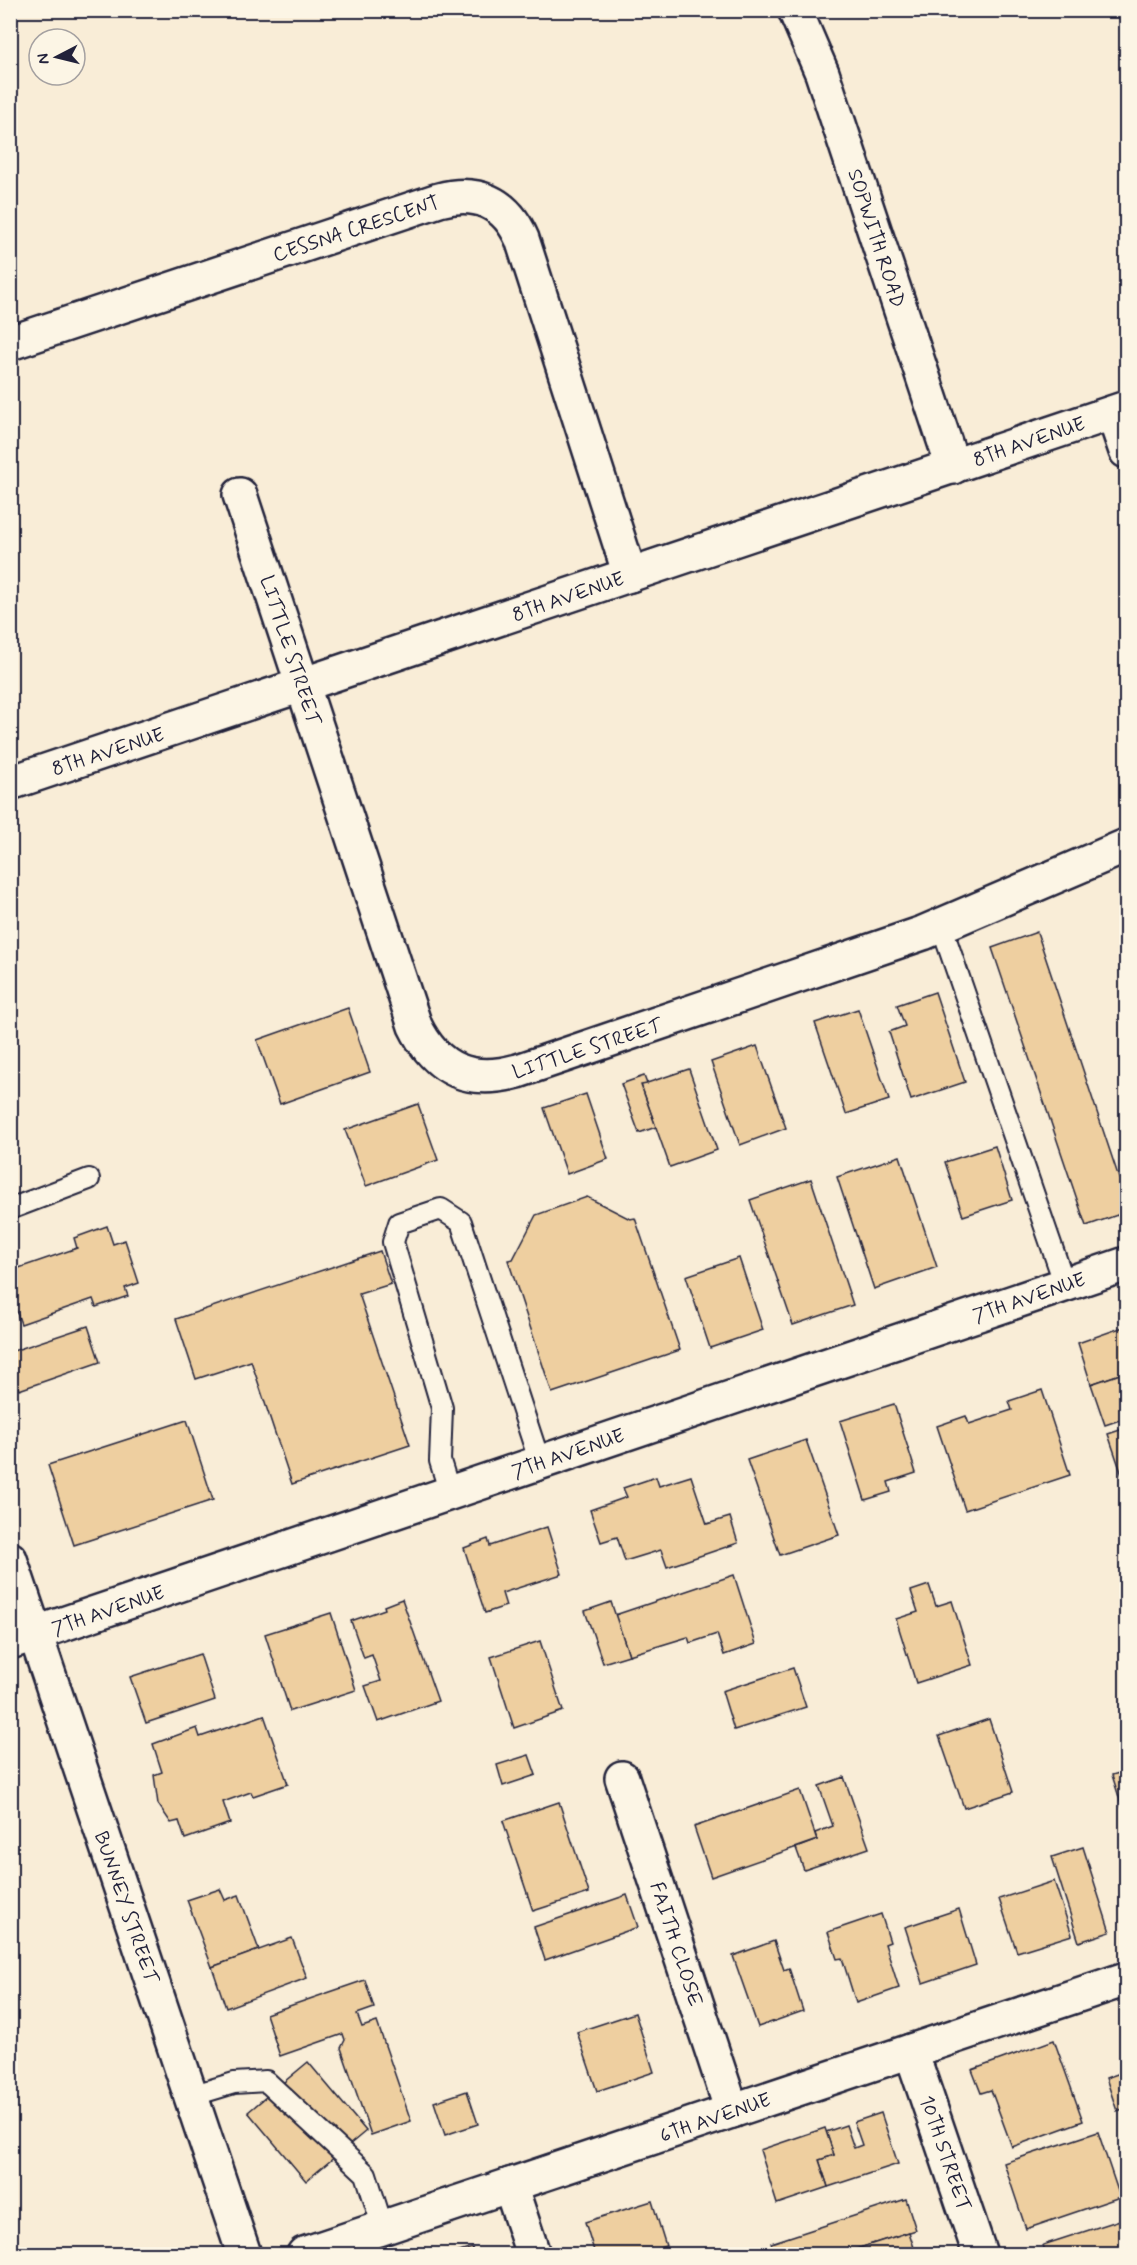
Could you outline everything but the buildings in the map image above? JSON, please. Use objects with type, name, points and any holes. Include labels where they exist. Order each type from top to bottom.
[{"type":"street","name":"SOPWITH ROAD","points":[[795,10],[822,73],[953,466]]},
{"type":"street","name":"CESSNA CRESCENT","points":[[10,343],[439,200],[457,195],[475,195],[492,202],[516,224],[630,575]]},
{"type":"street","name":"8TH AVENUE","points":[[10,783],[303,687],[1120,411]]},
{"type":"street","points":[[1120,411],[1126,451]]},
{"type":"street","name":"LITTLE STREET","points":[[240,495],[415,1026],[423,1042],[434,1055],[463,1073],[491,1077],[518,1071],[713,1006],[941,925],[1126,846]]},
{"type":"street","name":"7TH AVENUE","points":[[23,1638],[1126,1264]]},
{"type":"street","name":"BUNNEY STREET","points":[[10,1559],[23,1638],[191,2096],[244,2254]]},
{"type":"street","name":"FAITH CLOSE","points":[[622,1778],[732,2111]]},
{"type":"street","name":"6TH AVENUE","points":[[304,2254],[1126,1979]]},
{"type":"street","name":"10TH STREET","points":[[911,2051],[980,2254]]},
{"type":"street","points":[[510,2186],[533,2254]]},
{"type":"lane","points":[[941,925],[1065,1285]]},
{"type":"lane","points":[[10,1209],[89,1179]]},
{"type":"lane","points":[[450,1493],[440,1461],[442,1408],[393,1242],[399,1222],[441,1209],[461,1222],[540,1463]]},
{"type":"lane","points":[[191,2096],[234,2083],[266,2081],[366,2174],[383,2228]]}]
